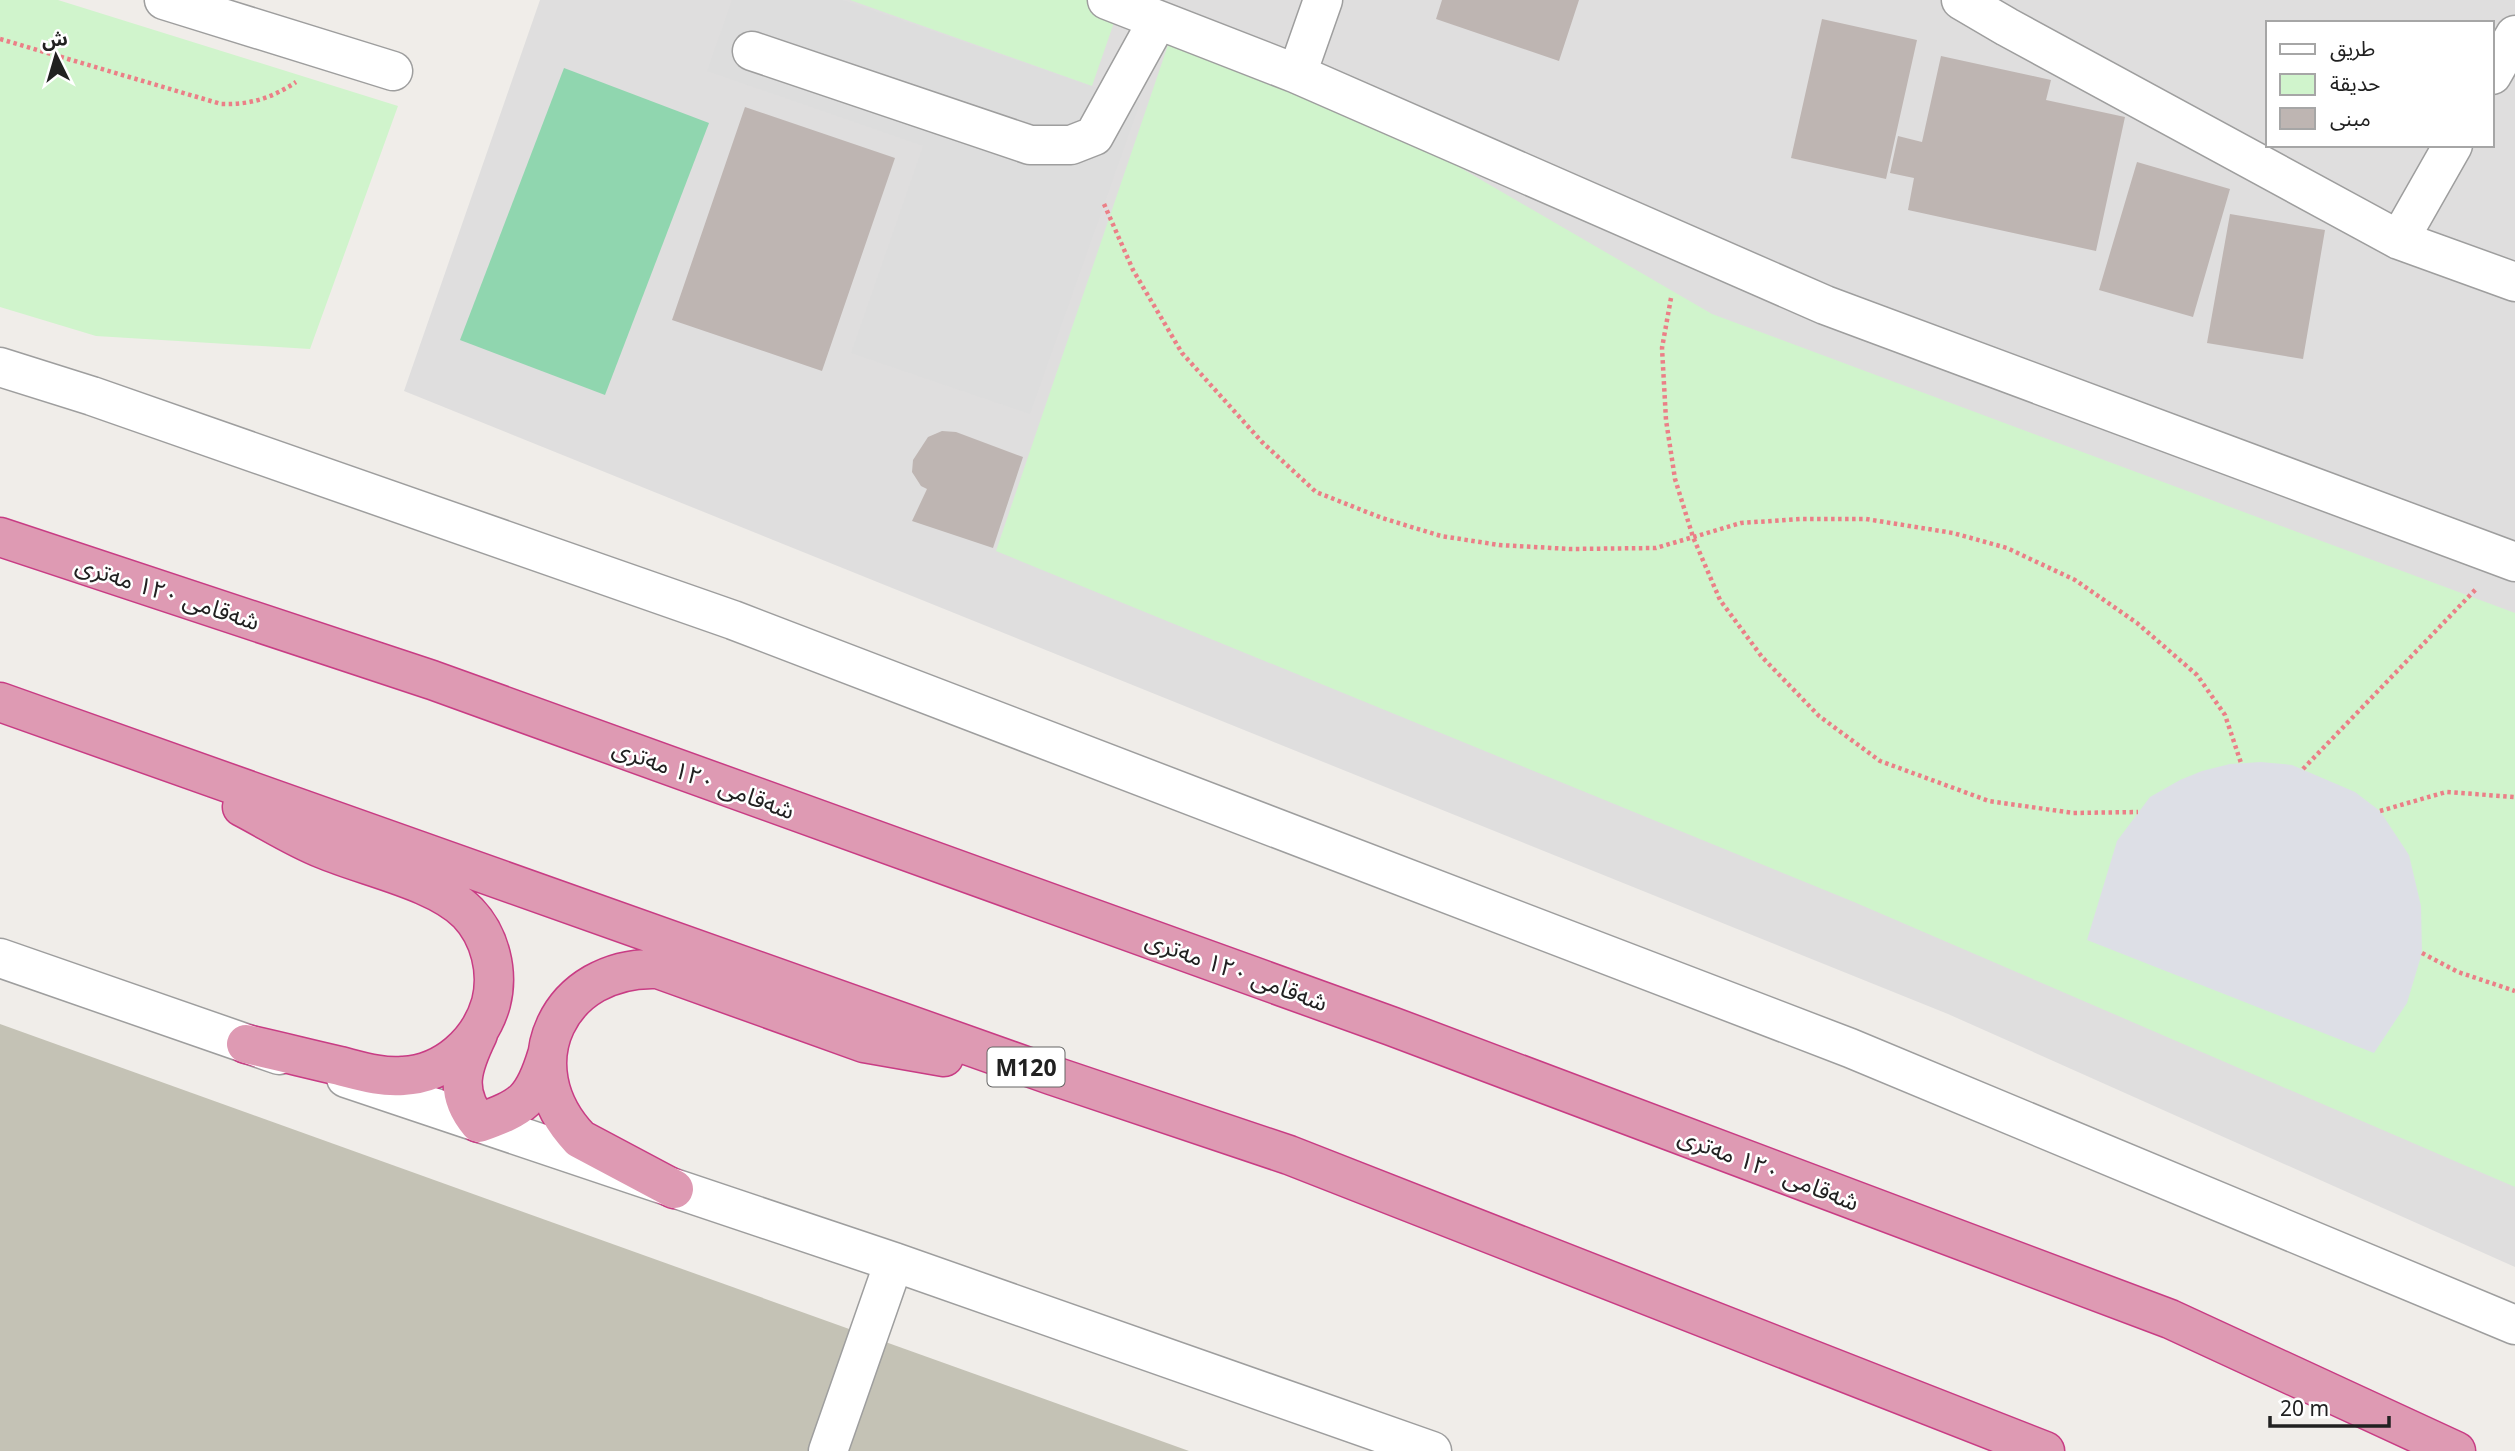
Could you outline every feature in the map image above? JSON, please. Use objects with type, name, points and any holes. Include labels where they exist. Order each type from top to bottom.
[{"type":"highway","name":"شەقامی ١٢٠ مەتری","points":[[0,537],[432,680],[1391,1026],[2170,1319],[2456,1451]]},
{"type":"highway","name":"M120","points":[[0,702],[1051,1075],[1289,1155],[2045,1451]]},
{"type":"highway","points":[[120,743],[321,849],[430,888],[450,898],[468,912],[490,953],[494,984],[487,1014],[467,1056],[462,1076],[467,1107],[478,1123],[511,1111],[528,1098],[540,1080],[556,1025],[573,999],[598,980],[612,974],[642,968],[680,975],[864,1043],[1051,1075]]},
{"type":"highway","points":[[246,1044],[373,1074],[404,1076],[419,1074],[448,1061],[461,1052],[480,1028]]},
{"type":"highway","points":[[547,1055],[548,1086],[553,1100],[569,1127],[580,1139],[674,1189]]},
{"type":"street","points":[[164,0],[393,71]]},
{"type":"street","points":[[1107,0],[1297,74],[1825,305],[2510,560]]},
{"type":"street","points":[[1297,74],[1323,0]]},
{"type":"street","points":[[1961,0],[2399,240],[2515,282]]},
{"type":"street","points":[[752,51],[1030,145],[1072,145],[1094,136],[1158,20]]},
{"type":"street","points":[[2494,72],[2515,35]]},
{"type":"street","points":[[2399,240],[2452,147]]},
{"type":"street","points":[[0,367],[92,396],[733,620],[1850,1048],[2515,1325]]},
{"type":"street","points":[[0,958],[478,1123],[894,1262],[1432,1451]]},
{"type":"street","points":[[828,1451],[894,1262]]},
{"type":"path","points":[[0,40],[221,104],[240,105],[259,102],[279,93],[316,67],[331,51]]},
{"type":"path","points":[[1104,204],[1133,270],[1182,353],[1262,442],[1316,492],[1382,518],[1441,536],[1499,545],[1570,549],[1656,548],[1741,523],[1800,519],[1866,519],[1953,533],[2007,548],[2075,580],[2137,623],[2197,675],[2225,715],[2241,763]]},
{"type":"path","points":[[1671,298],[1662,348],[1665,420],[1675,480],[1693,537],[1720,600],[1762,657],[1819,716],[1880,761],[1989,800],[2073,813],[2138,812]]},
{"type":"path","points":[[2303,769],[2510,560]]},
{"type":"path","points":[[2380,811],[2446,792],[2515,797]]},
{"type":"path","points":[[2422,953],[2458,972],[2515,991]]},
{"type":"shaded area","points":[[540,0],[2515,0],[2515,1267],[1948,1014],[404,391]]},
{"type":"shaded area","points":[[732,0],[843,0],[1140,103],[1030,414],[851,353],[923,146],[707,71]]},
{"type":"shaded area","points":[[2261,762],[2292,765],[2355,792],[2380,811],[2409,855],[2421,906],[2422,953],[2407,1003],[2374,1053],[2087,940],[2117,841],[2150,797],[2202,771],[2230,764]]},
{"type":"shaded area","points":[[0,1024],[1189,1451],[0,1451]]},
{"type":"green space","points":[[0,0],[58,0],[398,106],[310,349],[96,336],[0,307]]},
{"type":"green space","points":[[850,0],[1097,0],[1119,8],[1092,86]]},
{"type":"green space","points":[[1168,45],[1446,144],[1447,160],[1712,314],[2515,613],[2515,1187],[1854,902],[996,551]]},
{"type":"green space","points":[[564,68],[709,123],[605,395],[460,340]]},
{"type":"building","points":[[1442,0],[1579,0],[1559,61],[1436,19]]},
{"type":"building","points":[[1822,19],[1917,40],[1886,179],[1791,158]]},
{"type":"building","points":[[1941,56],[2051,80],[2046,100],[2125,117],[2096,251],[1908,210],[1914,178],[1890,173],[1898,136],[1922,142]]},
{"type":"building","points":[[745,107],[895,158],[822,371],[672,320]]},
{"type":"building","points":[[2137,162],[2230,189],[2193,317],[2099,290]]},
{"type":"building","points":[[2230,214],[2325,230],[2303,359],[2207,343]]},
{"type":"building","points":[[942,431],[956,432],[1023,457],[993,548],[912,521],[927,489],[921,486],[912,472],[913,460],[928,437]]}]
